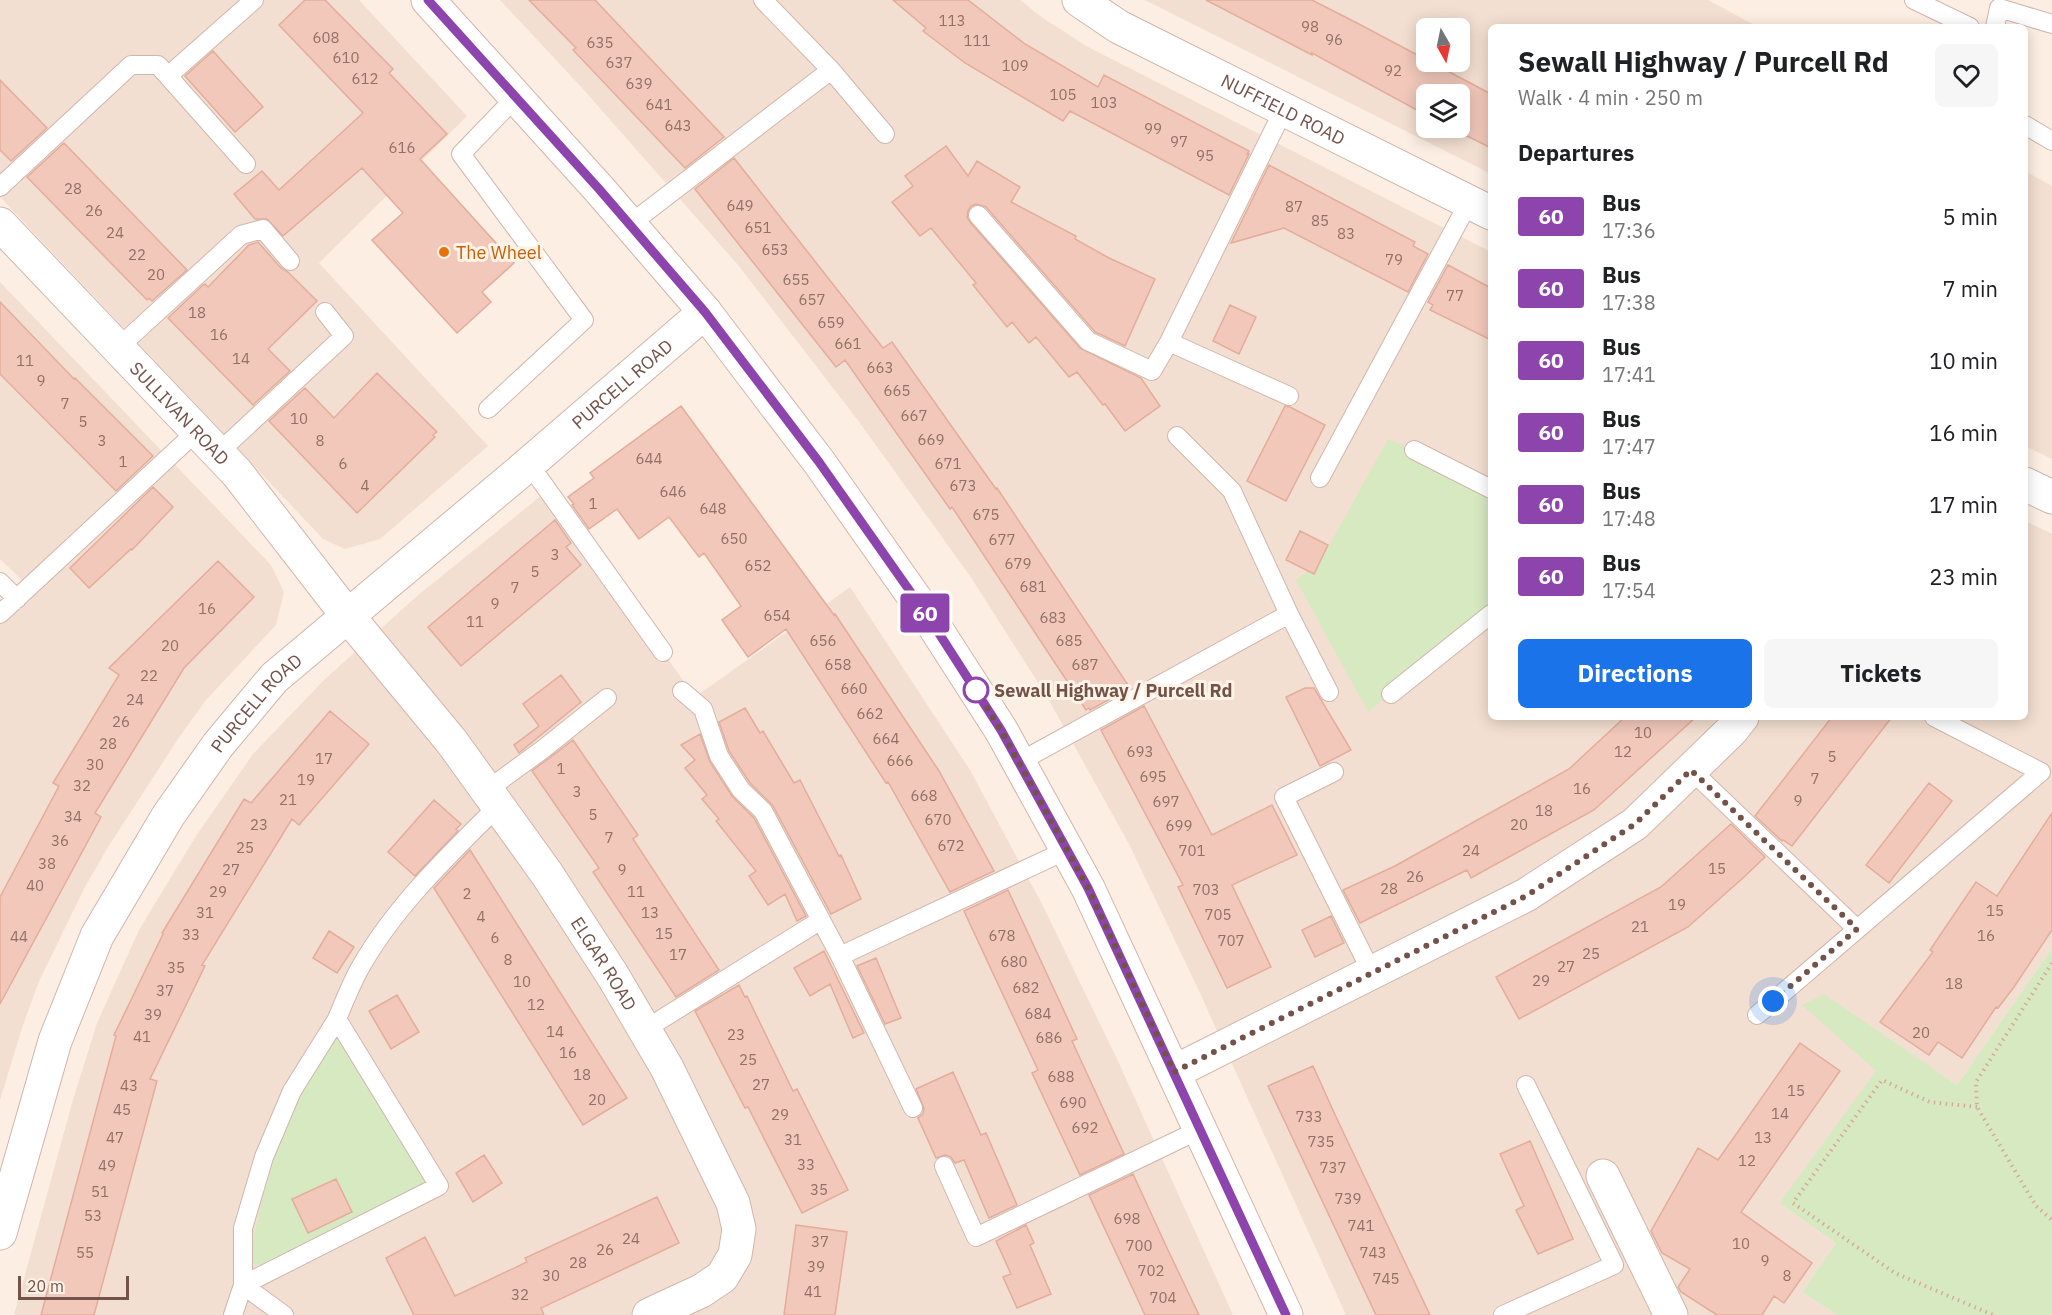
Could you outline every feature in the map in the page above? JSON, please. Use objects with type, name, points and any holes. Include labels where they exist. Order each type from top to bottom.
[{"type":"street","points":[[428,0],[705,312],[819,462],[931,621],[1001,730],[1088,888],[1286,1315]]},
{"type":"street","name":"NUFFIELD ROAD","points":[[1079,0],[1119,27],[1480,208]]},
{"type":"street","name":"SULLIVAN ROAD","points":[[0,224],[237,473],[347,615]]},
{"type":"street","name":"PURCELL ROAD","points":[[0,1233],[54,1041],[97,936],[168,816],[218,745],[274,678],[529,464],[705,312]]},
{"type":"street","points":[[2028,486],[2052,498]]},
{"type":"street","name":"ELGAR ROAD","points":[[347,615],[452,741],[547,874],[613,976],[667,1068],[734,1203],[739,1229],[735,1255],[722,1277],[701,1291],[649,1315]]},
{"type":"street","points":[[1174,1072],[1526,896],[1635,824],[1740,720]]},
{"type":"street","points":[[1603,1176],[1671,1315]]},
{"type":"lane","points":[[168,76],[254,0]]},
{"type":"lane","points":[[763,0],[831,70],[885,134]]},
{"type":"lane","points":[[1914,0],[1964,24]]},
{"type":"lane","points":[[1996,24],[1999,8],[2052,24]]},
{"type":"lane","points":[[0,187],[130,65],[158,65],[246,164]]},
{"type":"lane","points":[[629,225],[831,70]]},
{"type":"lane","points":[[488,409],[584,320],[461,154],[516,97]]},
{"type":"lane","points":[[978,215],[1088,341],[1152,371],[1169,342],[1284,109]]},
{"type":"lane","points":[[2028,127],[2052,141]]},
{"type":"lane","points":[[1320,478],[1480,208]]},
{"type":"lane","points":[[119,347],[241,235],[263,229],[290,261]]},
{"type":"lane","points":[[0,614],[208,442],[344,336],[325,312]]},
{"type":"lane","points":[[1169,342],[1289,396]]},
{"type":"lane","points":[[1177,436],[1232,491],[1289,614],[1329,692]]},
{"type":"lane","points":[[1414,450],[1488,487]]},
{"type":"lane","points":[[529,464],[663,652]]},
{"type":"lane","points":[[0,582],[17,599]]},
{"type":"lane","points":[[1019,762],[1289,614]]},
{"type":"lane","points":[[1391,694],[1488,616]]},
{"type":"lane","points":[[682,691],[703,709],[719,756],[741,790],[763,811],[840,956],[913,1108]]},
{"type":"lane","points":[[234,1315],[243,1285],[243,1228],[264,1157],[292,1091],[337,1019],[360,968],[399,912],[492,798],[542,750],[607,698]]},
{"type":"lane","points":[[1757,1015],[1857,929],[2046,775],[1940,720]]},
{"type":"lane","points":[[1691,770],[1857,929]]},
{"type":"lane","points":[[1334,772],[1284,797],[1372,973]]},
{"type":"lane","points":[[840,956],[1067,850]]},
{"type":"lane","points":[[644,1030],[821,920]]},
{"type":"lane","points":[[243,1285],[439,1186],[337,1019]]},
{"type":"lane","points":[[1503,1315],[1614,1264],[1526,1085]]},
{"type":"lane","points":[[944,1166],[976,1237],[1201,1129]]},
{"type":"lane","points":[[243,1285],[284,1315]]},
{"type":"path","points":[[2052,963],[1977,1082],[1977,1107],[2036,1206],[2052,1220]]},
{"type":"path","points":[[1977,1107],[1930,1102],[1882,1080],[1793,1203],[1895,1273],[1993,1315]]},
{"type":"shaded area","points":[[0,0],[359,0],[467,116],[319,263],[488,446],[380,539],[345,549],[323,539],[0,197]]},
{"type":"shaded area","points":[[500,0],[1020,0],[1088,47],[1488,250],[1488,720],[2028,720],[2028,522],[2052,534],[2052,948],[1957,1085],[1824,995],[1877,1071],[1779,1203],[1836,1243],[1802,1292],[1837,1315],[1346,1315],[1199,991],[1129,844],[1046,695],[970,576],[857,419],[738,265],[583,89]]},
{"type":"shaded area","points":[[1145,0],[1708,0],[1752,24],[1488,24],[1488,172],[1419,138],[1470,138],[1470,84],[1416,84],[1416,136]]},
{"type":"shaded area","points":[[2028,173],[2052,186],[2052,459],[2028,447]]},
{"type":"shaded area","points":[[0,282],[271,565],[284,592],[276,625],[206,700],[108,847],[85,887],[40,979],[0,1100],[0,622],[30,588],[0,559]]},
{"type":"shaded area","points":[[547,491],[695,697],[850,587],[970,770],[1043,906],[1117,1059],[1233,1315],[14,1315],[72,1103],[97,1023],[139,930],[196,836],[253,754],[324,680],[417,596]]},
{"type":"green space","points":[[1388,439],[1488,482],[1488,614],[1368,712],[1296,580],[1321,560]]},
{"type":"green space","points":[[2052,948],[2052,1315],[1837,1315],[1802,1292],[1836,1243],[1779,1203],[1876,1071],[1802,1005],[1824,994],[1957,1085]]},
{"type":"green space","points":[[326,1037],[344,1039],[431,1183],[263,1267],[251,1263],[252,1245],[262,1200],[289,1109]]},
{"type":"building","points":[[305,0],[325,0],[393,69],[389,73],[447,134],[420,159],[514,263],[482,292],[491,302],[457,333],[372,240],[403,213],[362,168],[283,236],[267,219],[255,219],[234,194],[262,171],[279,190],[363,113],[279,25]]},
{"type":"building","points":[[529,0],[595,0],[724,137],[685,168]]},
{"type":"building","points":[[893,0],[968,0],[1025,44],[1098,87],[1104,75],[1249,151],[1229,195],[1070,111],[1063,121],[965,63],[923,31],[926,28]]},
{"type":"building","points":[[1206,0],[1312,0],[1357,23],[1416,54],[1416,72],[1449,72],[1488,92],[1488,146],[1470,138],[1470,84],[1416,84],[1416,110],[1312,53],[1312,55]]},
{"type":"building","points":[[213,51],[263,107],[235,132],[185,76]]},
{"type":"building","points":[[0,80],[47,128],[11,161],[0,150]]},
{"type":"building","points":[[64,143],[187,270],[152,301],[149,298],[147,300],[27,177]]},
{"type":"building","points":[[946,146],[968,176],[977,161],[1020,187],[1011,202],[1076,236],[1075,239],[1109,258],[1155,279],[1125,346],[1095,332],[986,207],[976,204],[968,211],[967,217],[970,222],[1080,348],[1141,378],[1160,406],[1125,431],[1077,372],[1069,377],[1036,337],[1029,343],[1012,322],[1007,327],[973,285],[976,283],[931,228],[920,236],[892,202],[913,186],[905,176]]},
{"type":"building","points":[[734,158],[883,348],[892,342],[997,488],[1130,688],[1086,710],[952,507],[950,509],[845,360],[836,367],[695,189]]},
{"type":"building","points":[[1269,165],[1415,242],[1413,246],[1428,254],[1408,292],[1284,228],[1231,243]]},
{"type":"building","points":[[258,242],[281,268],[317,301],[268,349],[290,371],[253,405],[168,318],[202,286],[205,284],[208,287],[249,245]]},
{"type":"building","points":[[1448,265],[1488,286],[1488,339],[1430,310],[1433,305],[1428,302]]},
{"type":"building","points":[[0,302],[153,456],[116,491],[0,374]]},
{"type":"building","points":[[1230,305],[1256,317],[1239,354],[1213,341]]},
{"type":"building","points":[[377,373],[437,432],[433,435],[435,437],[357,513],[269,421],[305,388],[334,418]]},
{"type":"building","points":[[681,406],[835,614],[939,771],[994,871],[950,892],[888,782],[886,783],[786,629],[748,657],[722,620],[741,606],[704,553],[699,557],[669,517],[639,539],[617,509],[589,529],[572,505],[574,504],[568,497],[594,478],[590,473]]},
{"type":"building","points":[[1285,406],[1325,425],[1286,501],[1247,481]]},
{"type":"building","points":[[153,487],[173,507],[132,550],[89,588],[70,568]]},
{"type":"building","points":[[555,520],[571,543],[566,547],[581,565],[461,666],[428,627]]},
{"type":"building","points":[[1300,531],[1328,545],[1314,574],[1286,560]]},
{"type":"building","points":[[218,561],[254,597],[184,668],[95,813],[101,817],[0,1004],[0,897],[59,786],[53,783],[119,675],[109,668]]},
{"type":"building","points":[[561,675],[581,702],[519,753],[514,745],[539,726],[523,704]]},
{"type":"building","points":[[1305,688],[1314,688],[1351,750],[1320,766],[1286,697]]},
{"type":"building","points":[[1144,706],[1212,835],[1272,805],[1297,855],[1232,885],[1271,967],[1227,988],[1178,887],[1183,885],[1101,730]]},
{"type":"building","points":[[745,708],[760,733],[763,731],[794,783],[800,780],[839,856],[841,855],[861,899],[831,914],[773,806],[750,783],[729,751],[719,722]]},
{"type":"building","points":[[330,711],[369,744],[299,825],[292,819],[202,965],[205,966],[150,1079],[157,1081],[94,1315],[41,1315],[116,1036],[114,1035],[162,933],[244,799],[251,803]]},
{"type":"building","points":[[1622,720],[1693,720],[1594,810],[1471,878],[1467,870],[1360,923],[1343,890],[1395,866],[1569,769]]},
{"type":"building","points":[[1830,720],[1890,720],[1792,846],[1782,841],[1755,816]]},
{"type":"building","points":[[700,734],[710,762],[732,796],[754,818],[806,916],[797,921],[785,894],[768,905],[749,876],[756,871],[716,821],[719,819],[702,799],[707,795],[685,768],[695,760],[681,745]]},
{"type":"building","points":[[573,740],[638,835],[633,839],[719,970],[676,997],[593,872],[599,868],[532,771]]},
{"type":"building","points":[[1929,783],[1952,801],[1889,883],[1866,865]]},
{"type":"building","points":[[434,800],[461,824],[456,829],[458,831],[415,876],[388,852]]},
{"type":"building","points":[[2052,813],[2052,930],[1962,1058],[1938,1042],[1929,1055],[1880,1022],[1933,952],[1930,950],[1976,882],[1997,896]]},
{"type":"building","points":[[1731,824],[1765,857],[1744,877],[1688,927],[1519,1019],[1496,977],[1661,887]]},
{"type":"building","points":[[470,850],[627,1098],[583,1125],[434,888]]},
{"type":"building","points":[[1008,890],[1077,1039],[1072,1041],[1124,1154],[1080,1175],[1032,1073],[1038,1070],[964,911]]},
{"type":"building","points":[[1331,916],[1344,943],[1315,957],[1302,930]]},
{"type":"building","points":[[329,931],[354,947],[337,973],[313,958]]},
{"type":"building","points":[[824,951],[864,1033],[853,1038],[830,984],[810,996],[794,968]]},
{"type":"building","points":[[876,958],[901,1018],[885,1024],[857,966]]},
{"type":"building","points":[[739,985],[745,997],[747,996],[793,1091],[797,1089],[848,1190],[802,1213],[748,1107],[745,1108],[695,1011]]},
{"type":"building","points":[[397,995],[419,1032],[391,1049],[369,1011]]},
{"type":"building","points":[[1800,1043],[1840,1071],[1741,1212],[1812,1263],[1784,1303],[1774,1296],[1762,1315],[1717,1315],[1681,1292],[1678,1287],[1690,1269],[1662,1253],[1651,1231],[1698,1148],[1718,1160]]},
{"type":"building","points":[[1313,1066],[1430,1315],[1376,1315],[1268,1086]]},
{"type":"building","points":[[953,1072],[981,1135],[986,1133],[1017,1205],[989,1218],[964,1160],[955,1163],[951,1157],[946,1155],[936,1158],[918,1118],[923,1114],[924,1108],[916,1089]]},
{"type":"building","points":[[1530,1141],[1573,1239],[1538,1254],[1516,1210],[1524,1206],[1500,1154]]},
{"type":"building","points":[[484,1155],[502,1183],[473,1202],[456,1173]]},
{"type":"building","points":[[1133,1174],[1199,1315],[1145,1315],[1089,1195]]},
{"type":"building","points":[[336,1179],[352,1212],[308,1233],[292,1199]]},
{"type":"building","points":[[657,1197],[679,1243],[541,1308],[544,1315],[414,1315],[386,1258],[425,1237],[455,1296],[527,1262],[525,1258]]},
{"type":"building","points":[[796,1225],[847,1232],[835,1315],[784,1315]]},
{"type":"building","points":[[1026,1225],[1034,1243],[1030,1245],[1051,1294],[1017,1308],[1003,1277],[1011,1274],[996,1241]]},
{"type":"bus line","name":"60","points":[[428,0],[599,189],[705,312],[819,462],[931,621],[1001,730],[1088,888],[1286,1315]]},
{"type":"place","name":"The Wheel","points":[[444,252]]},
{"type":"place","name":"Sewall Highway / Purcell Rd","points":[[976,690]]},
{"type":"route","points":[[976,690],[1001,730],[1088,888],[1174,1072],[1526,896],[1635,824],[1691,770],[1857,929],[1773,1001]]}]
